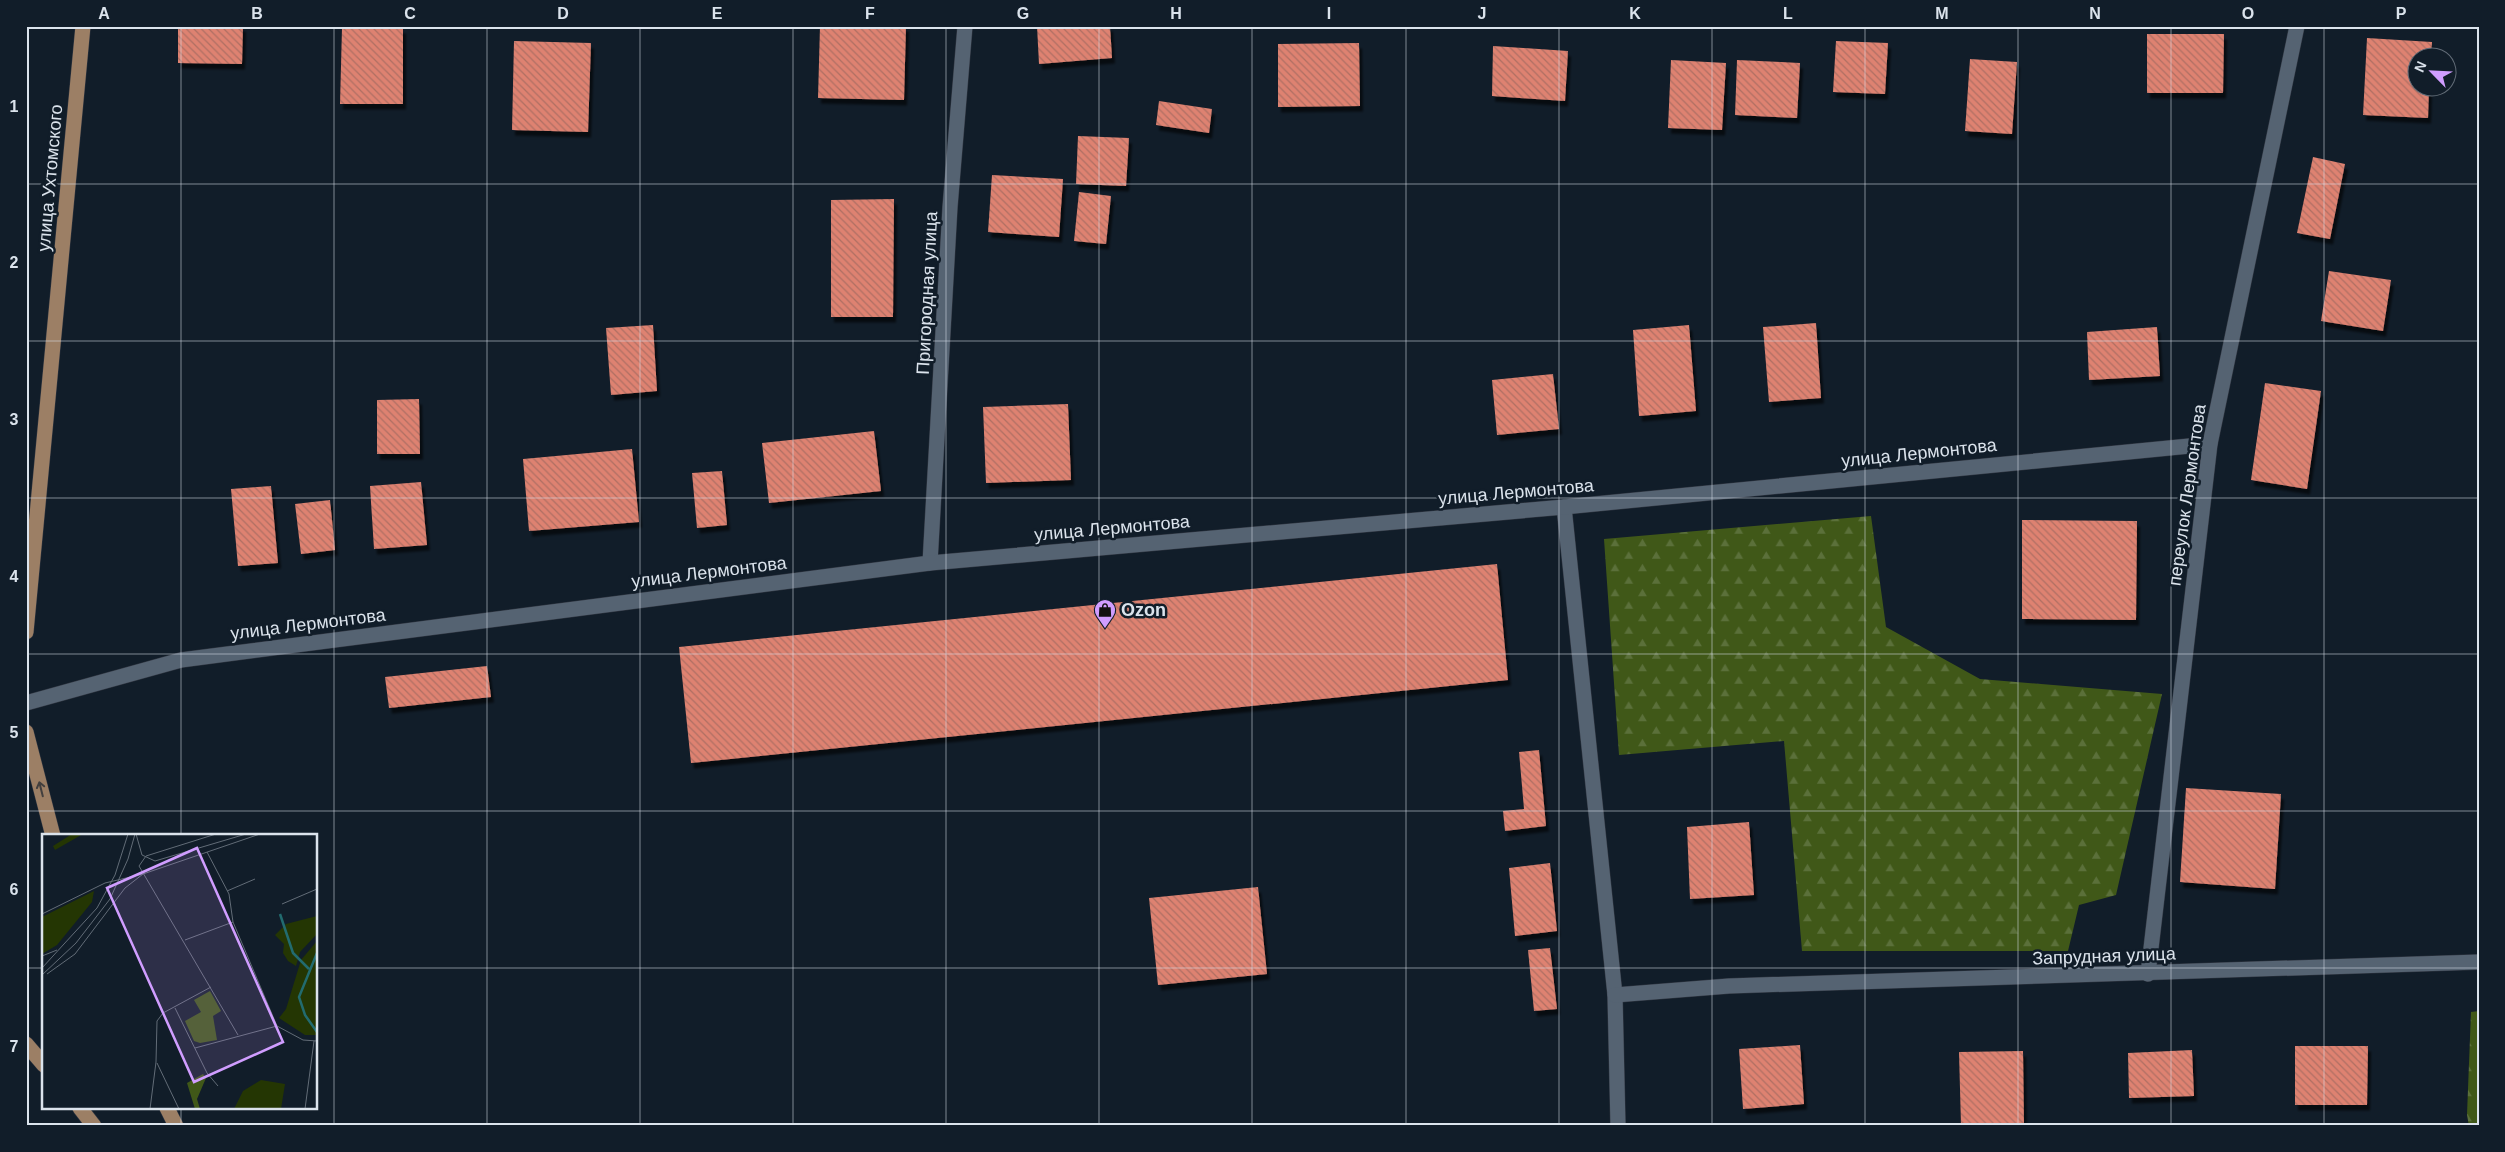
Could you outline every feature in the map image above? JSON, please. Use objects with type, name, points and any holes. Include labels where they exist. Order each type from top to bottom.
[{"type":"main road","name":"улица Ухтомского","points":[[26,632],[83,26]]},
{"type":"main road","points":[[26,732],[52,834]]},
{"type":"main road","points":[[26,1044],[42,1063]]},
{"type":"main road","points":[[82,1110],[94,1126]]},
{"type":"main road","points":[[167,1110],[176,1126]]},
{"type":"street","name":"Пригородная улица","points":[[930,563],[950,207],[964,26]]},
{"type":"street","name":"переулок Лермонтова","points":[[2148,974],[2210,444],[2297,26]]},
{"type":"street","name":"улица Лермонтова","points":[[26,703],[181,660],[930,563],[1564,507],[2210,444]]},
{"type":"street","points":[[1564,507],[1615,995],[1618,1126]]},
{"type":"street","name":"Запрудная улица","points":[[1615,995],[1729,986],[2479,962]]},
{"type":"green space","points":[[1871,516],[1886,627],[1980,679],[2162,694],[2116,895],[2079,905],[2068,951],[1802,951],[1784,741],[1619,755],[1604,539]]},
{"type":"green space","points":[[2479,1011],[2479,1126],[2469,1126],[2467,1115],[2471,1012]]},
{"type":"building","points":[[178,26],[243,26],[242,64],[178,63]]},
{"type":"building","points":[[820,26],[906,26],[904,100],[818,98]]},
{"type":"building","points":[[1037,26],[1110,26],[1112,58],[1039,64]]},
{"type":"building","points":[[342,28],[403,28],[403,104],[340,104]]},
{"type":"building","points":[[2147,34],[2224,34],[2223,93],[2147,93]]},
{"type":"building","points":[[2367,38],[2432,42],[2432,48],[2408,48],[2408,98],[2429,98],[2428,118],[2363,115]]},
{"type":"building","points":[[514,41],[591,43],[588,132],[512,130]]},
{"type":"building","points":[[1836,41],[1888,43],[1885,94],[1833,92]]},
{"type":"building","points":[[1359,43],[1360,106],[1278,107],[1278,44]]},
{"type":"building","points":[[1493,46],[1568,51],[1565,101],[1492,96]]},
{"type":"building","points":[[1970,59],[2017,62],[2012,134],[1965,131]]},
{"type":"building","points":[[1671,60],[1726,63],[1722,130],[1668,128]]},
{"type":"building","points":[[1737,60],[1800,63],[1797,118],[1735,115]]},
{"type":"building","points":[[1159,101],[1212,109],[1209,133],[1156,125]]},
{"type":"building","points":[[1078,136],[1129,138],[1126,186],[1076,184]]},
{"type":"building","points":[[2313,157],[2345,164],[2330,239],[2297,233]]},
{"type":"building","points":[[992,175],[1063,179],[1059,237],[988,232]]},
{"type":"building","points":[[1079,192],[1111,196],[1106,244],[1074,241]]},
{"type":"building","points":[[894,199],[893,317],[831,317],[831,200]]},
{"type":"building","points":[[2329,271],[2391,280],[2383,331],[2321,321]]},
{"type":"building","points":[[1816,323],[1821,398],[1769,402],[1763,327]]},
{"type":"building","points":[[653,325],[657,391],[611,395],[606,328]]},
{"type":"building","points":[[1689,325],[1696,411],[1639,416],[1633,330]]},
{"type":"building","points":[[2157,327],[2160,376],[2089,380],[2087,332]]},
{"type":"building","points":[[1553,374],[1559,429],[1497,435],[1492,380]]},
{"type":"building","points":[[2265,383],[2321,391],[2307,489],[2251,480]]},
{"type":"building","points":[[419,399],[420,454],[377,454],[377,400]]},
{"type":"building","points":[[1068,404],[1071,480],[986,483],[983,407]]},
{"type":"building","points":[[874,431],[881,491],[769,503],[762,443]]},
{"type":"building","points":[[632,449],[639,522],[529,531],[523,459]]},
{"type":"building","points":[[722,471],[727,525],[697,528],[692,473]]},
{"type":"building","points":[[421,482],[427,545],[374,549],[370,486]]},
{"type":"building","points":[[271,486],[278,563],[238,566],[231,489]]},
{"type":"building","points":[[330,500],[335,550],[301,554],[295,504]]},
{"type":"building","points":[[2022,520],[2137,521],[2136,620],[2022,619]]},
{"type":"building","points":[[1497,564],[1508,680],[691,763],[679,647]]},
{"type":"building","points":[[487,666],[491,697],[389,708],[385,677]]},
{"type":"building","points":[[1539,750],[1546,826],[1505,831],[1503,811],[1524,809],[1519,752]]},
{"type":"building","points":[[2186,788],[2281,794],[2275,889],[2180,882]]},
{"type":"building","points":[[1749,822],[1754,895],[1690,899],[1687,827]]},
{"type":"building","points":[[1550,863],[1557,931],[1515,936],[1509,868]]},
{"type":"building","points":[[1258,887],[1267,974],[1158,985],[1149,898]]},
{"type":"building","points":[[1550,948],[1557,1009],[1534,1011],[1528,950]]},
{"type":"building","points":[[1800,1045],[1804,1104],[1743,1109],[1739,1049]]},
{"type":"building","points":[[2295,1046],[2368,1046],[2367,1105],[2295,1105]]},
{"type":"building","points":[[2192,1050],[2194,1096],[2129,1098],[2128,1053]]},
{"type":"building","points":[[2023,1051],[2024,1126],[1961,1126],[1959,1052]]},
{"type":"place","name":"Ozon","points":[[1105,629]]}]
